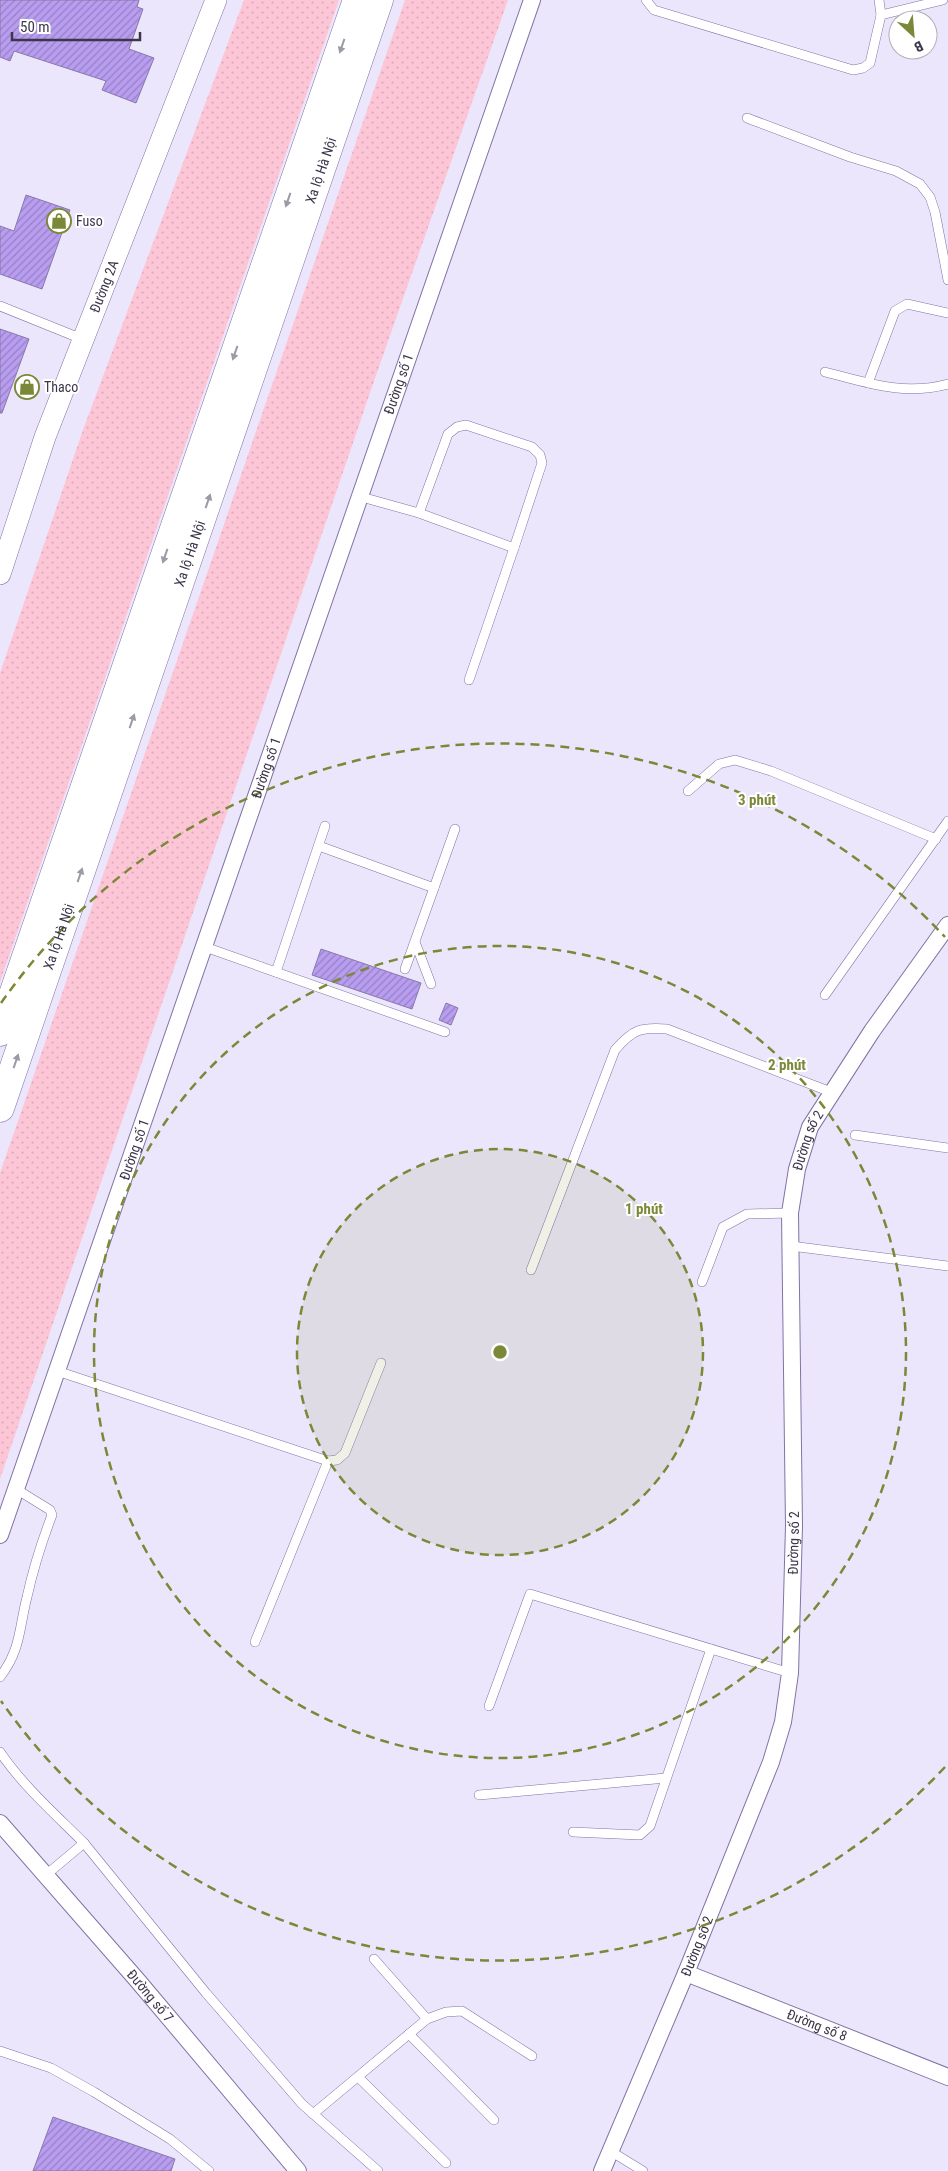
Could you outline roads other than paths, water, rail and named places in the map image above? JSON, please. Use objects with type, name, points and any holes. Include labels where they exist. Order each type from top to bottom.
[{"type":"highway","name":"Xa lộ Hà Nội","points":[[0,1032],[358,0]]},
{"type":"highway","name":"Xa lộ Hà Nội","points":[[0,1108],[379,0]]},
{"type":"street","name":"Đường 2A","points":[[0,574],[45,437],[216,0]]},
{"type":"street","name":"Đường số 1","points":[[0,1535],[205,947],[358,496],[532,0]]},
{"type":"street","name":"Đường số 2","points":[[602,2171],[612,2152],[686,1973],[771,1762],[784,1722],[790,1673],[794,1526],[790,1213],[797,1169],[810,1127],[831,1092],[948,925]]},
{"type":"street","name":"Đường số 7","points":[[0,1823],[298,2171]]},
{"type":"street","name":"Đường số 8","points":[[686,1973],[948,2077]]},
{"type":"lane","points":[[646,0],[654,10],[853,70],[863,68],[870,63],[881,15],[879,0]]},
{"type":"lane","points":[[881,15],[943,0]]},
{"type":"lane","points":[[747,118],[850,157],[896,171],[920,184],[930,196],[936,212],[948,280]]},
{"type":"lane","points":[[868,383],[895,310],[908,304],[948,313]]},
{"type":"lane","points":[[0,306],[82,339]]},
{"type":"lane","points":[[825,372],[893,389],[920,390],[948,384]]},
{"type":"lane","points":[[419,513],[448,434],[457,427],[466,425],[532,447],[540,455],[542,463],[469,680]]},
{"type":"lane","points":[[358,496],[419,513],[514,548]]},
{"type":"lane","points":[[688,792],[719,764],[735,760],[771,771],[936,839]]},
{"type":"lane","points":[[825,995],[948,821]]},
{"type":"lane","points":[[276,972],[325,826]]},
{"type":"lane","points":[[405,969],[455,828]]},
{"type":"lane","points":[[319,846],[434,888]]},
{"type":"lane","points":[[415,942],[431,984]]},
{"type":"lane","points":[[205,947],[445,1032]]},
{"type":"lane","points":[[531,1270],[615,1050],[627,1036],[645,1027],[667,1030],[831,1092]]},
{"type":"lane","points":[[854,1135],[948,1148]]},
{"type":"lane","points":[[702,1282],[723,1227],[746,1214],[790,1213]]},
{"type":"lane","points":[[791,1246],[948,1266]]},
{"type":"lane","points":[[57,1371],[328,1462],[337,1460],[345,1453],[381,1363]]},
{"type":"lane","points":[[255,1642],[328,1462]]},
{"type":"lane","points":[[0,1677],[11,1664],[15,1652],[27,1596],[52,1515],[50,1510],[16,1489]]},
{"type":"lane","points":[[489,1706],[530,1594],[790,1673]]},
{"type":"lane","points":[[573,1832],[640,1836],[650,1826],[711,1649]]},
{"type":"lane","points":[[0,1752],[16,1776],[84,1842],[206,1993],[312,2114],[378,2171]]},
{"type":"lane","points":[[479,1795],[666,1778]]},
{"type":"lane","points":[[46,1875],[84,1842]]},
{"type":"lane","points":[[374,1959],[427,2019]]},
{"type":"lane","points":[[312,2114],[427,2019],[446,2012],[462,2011],[532,2056]]},
{"type":"lane","points":[[409,2034],[494,2120]]},
{"type":"lane","points":[[0,2051],[51,2068],[94,2092],[170,2140],[209,2171]]},
{"type":"lane","points":[[358,2077],[446,2162]]},
{"type":"lane","points":[[612,2152],[643,2171]]},
{"type":"place","name":"Fuso","points":[[59,221]]},
{"type":"place","name":"Thaco","points":[[27,387]]}]
